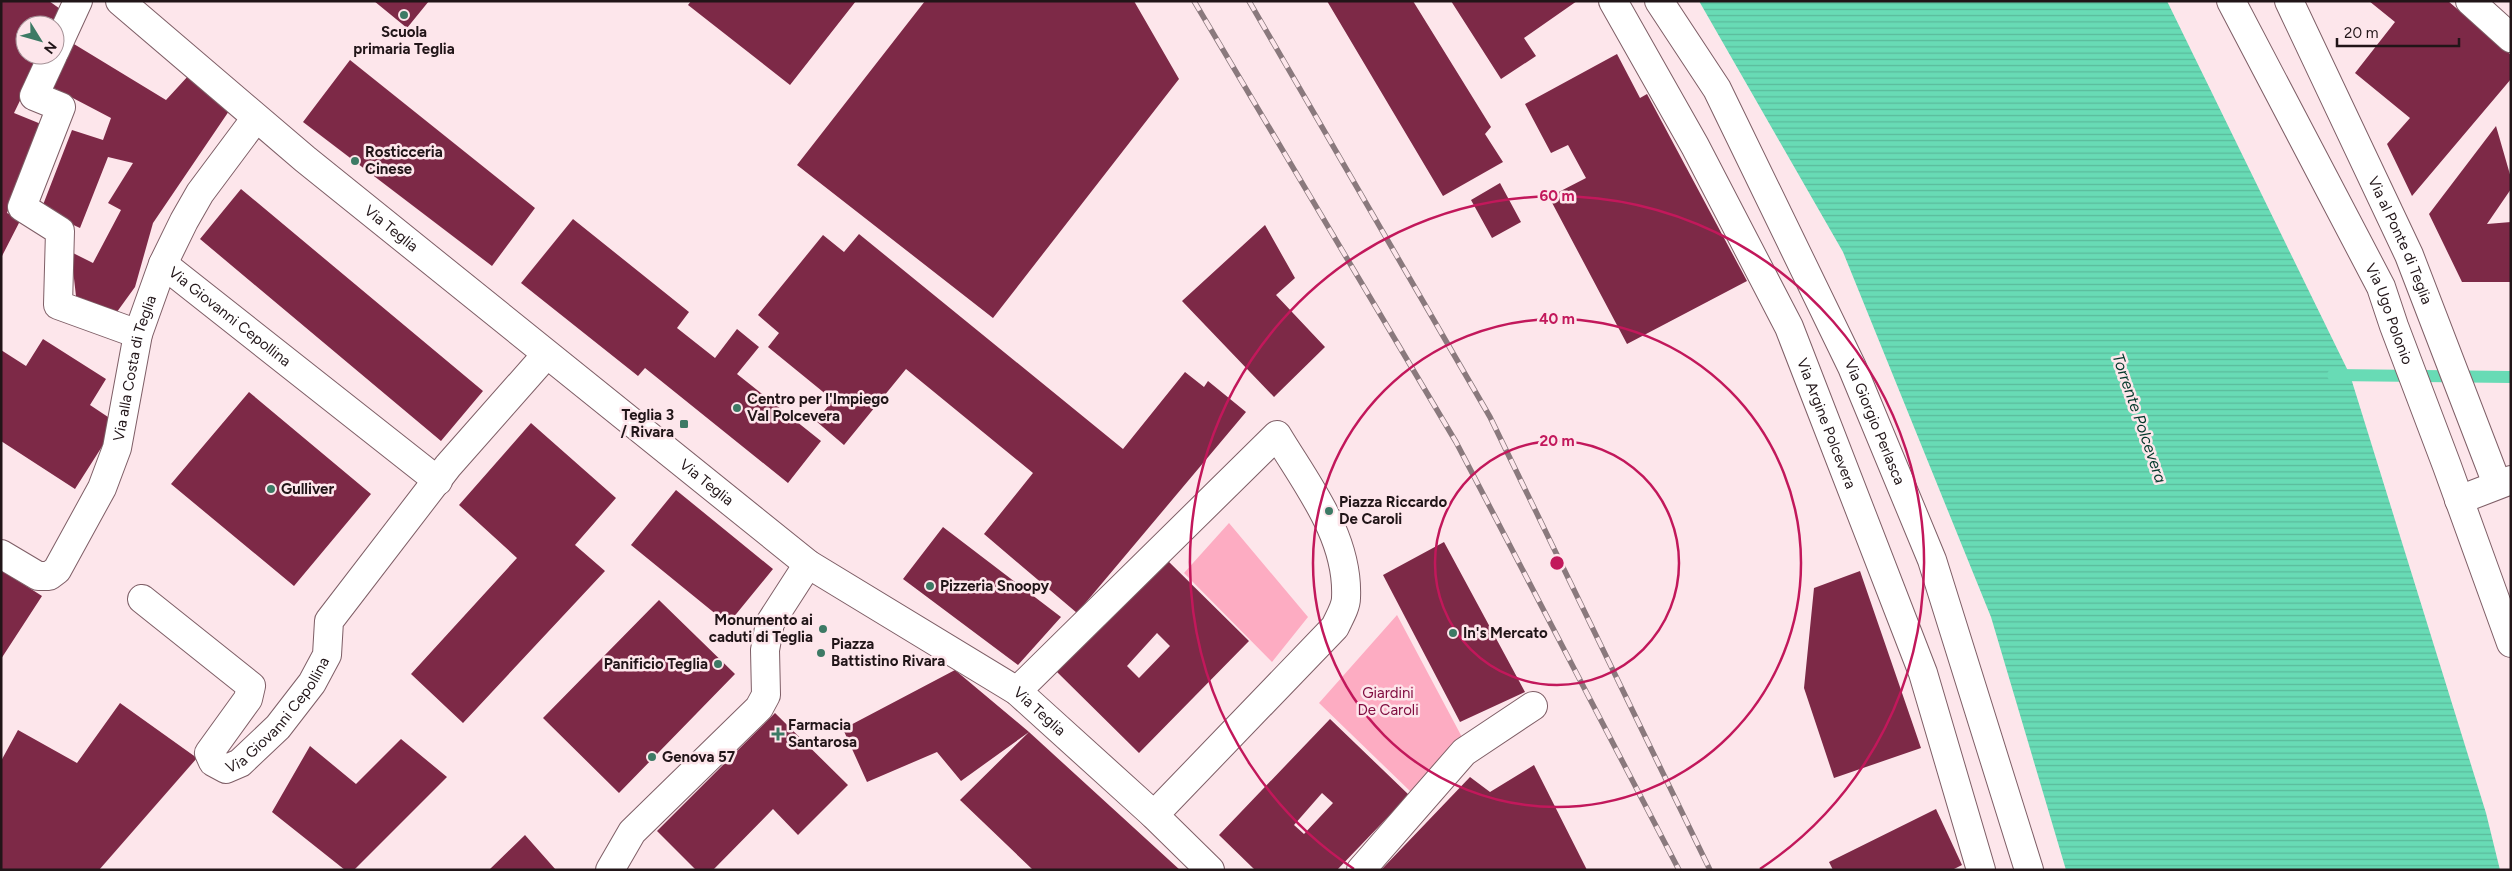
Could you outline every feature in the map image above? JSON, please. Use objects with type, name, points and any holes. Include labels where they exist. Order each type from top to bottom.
[{"type":"street","points":[[65,29],[78,1]]},
{"type":"street","name":"Via Teglia","points":[[120,1],[256,118],[546,355],[808,564],[1017,691],[1154,815],[1210,870]]},
{"type":"street","name":"Via Argine Polcevera","points":[[1613,1],[1695,146],[1789,327],[1923,672],[1981,870]]},
{"type":"street","name":"Via Giorgio Perlasca","points":[[1659,1],[1717,89],[1852,367],[1932,560],[2029,870]]},
{"type":"street","name":"Via Ugo Polonio","points":[[2230,1],[2381,287],[2511,643]]},
{"type":"street","name":"Via al Ponte di Teglia","points":[[2289,1],[2409,255],[2485,449],[2504,482]]},
{"type":"street","points":[[2470,1],[2511,38]]},
{"type":"street","points":[[48,65],[34,96],[61,107],[22,207],[60,231],[58,305],[138,334]]},
{"type":"street","name":"Via alla Costa di Teglia","points":[[1,554],[38,576],[48,576],[57,570],[102,488],[117,448],[138,334],[163,264],[200,193],[256,118]]},
{"type":"street","name":"Via Giovanni Cepollina","points":[[163,264],[202,292],[438,481]]},
{"type":"street","name":"Via Giovanni Cepollina","points":[[142,599],[251,686],[248,698],[209,753],[213,762],[226,769],[240,763],[278,727],[312,684],[326,655],[329,621],[448,466],[546,355]]},
{"type":"street","points":[[1017,691],[1277,435],[1333,529],[1344,565],[1346,600],[1336,627],[1154,815]]},
{"type":"street","points":[[2459,500],[2504,482]]},
{"type":"street","points":[[610,870],[632,832],[759,708],[766,695],[765,650],[770,623],[808,564]]},
{"type":"street","points":[[1361,870],[1464,752],[1534,706]]},
{"type":"green space","points":[[1229,523],[1308,617],[1272,662],[1184,573]]},
{"type":"green space","name":"Giardini De Caroli","points":[[1397,615],[1463,739],[1411,792],[1319,703]]},
{"type":"water","name":"Torrente Polcevera","points":[[1699,1],[2167,1],[2350,375],[2486,813],[2500,870],[2066,870],[1991,617],[1843,252]]},
{"type":"building","points":[[1,1],[49,1],[63,11],[61,15],[15,15],[15,65],[37,65],[14,113],[41,124],[7,213],[21,219],[1,258]]},
{"type":"building","name":"Scuola primaria Teglia","points":[[374,1],[429,1],[407,28]]},
{"type":"building","points":[[691,1],[856,1],[790,85],[688,5]]},
{"type":"building","points":[[925,1],[1134,1],[1179,79],[993,318],[797,165]]},
{"type":"building","points":[[1327,1],[1413,1],[1491,127],[1485,134],[1503,162],[1443,196]]},
{"type":"building","points":[[1451,1],[1577,1],[1524,38],[1536,56],[1501,79]]},
{"type":"building","points":[[2369,1],[2448,1],[2511,55],[2511,79],[2412,196],[2387,144],[2410,118],[2355,73],[2395,22]]},
{"type":"building","points":[[69,41],[166,100],[189,75],[229,111],[153,223],[135,287],[114,316],[76,296],[71,252],[93,263],[121,210],[108,203],[133,163],[108,157],[80,228],[41,210],[72,130],[103,140],[111,118],[50,86],[59,65],[65,65],[65,50]]},
{"type":"building","points":[[1617,54],[1640,98],[1647,94],[1747,281],[1627,344],[1549,197],[1586,178],[1568,145],[1551,153],[1525,104]]},
{"type":"building","points":[[350,60],[535,208],[492,266],[303,122]]},
{"type":"building","points":[[2496,126],[2511,178],[2511,189],[2487,224],[2511,222],[2511,282],[2462,282],[2429,214]]},
{"type":"building","points":[[1500,183],[1521,222],[1492,238],[1471,200]]},
{"type":"building","points":[[241,189],[483,391],[441,441],[200,239]]},
{"type":"building","points":[[573,219],[689,312],[677,328],[715,358],[737,329],[759,347],[737,374],[821,441],[788,483],[645,368],[638,376],[521,283]]},
{"type":"building","points":[[1265,225],[1295,278],[1276,295],[1325,347],[1274,397],[1182,301]]},
{"type":"building","points":[[859,234],[1123,449],[1185,372],[1204,387],[1208,381],[1246,412],[1077,613],[984,534],[1033,473],[906,369],[844,445],[816,421],[833,400],[768,347],[779,333],[758,315],[823,235],[844,252]]},
{"type":"building","points":[[43,339],[106,379],[90,405],[117,423],[75,489],[1,441],[1,350],[26,366]]},
{"type":"building","name":"Gulliver","points":[[249,392],[371,494],[294,586],[171,484]]},
{"type":"building","points":[[531,423],[616,498],[575,545],[605,571],[463,723],[411,674],[517,558],[459,505]]},
{"type":"building","points":[[676,490],[773,569],[728,624],[631,545]]},
{"type":"building","points":[[943,527],[1061,617],[1018,665],[903,579]]},
{"type":"building","name":"In's Mercato","points":[[1444,542],[1525,692],[1460,722],[1383,575]]},
{"type":"building","points":[[1166,559],[1249,641],[1139,753],[1056,671]],"holes":[[[1157,633],[1170,646],[1139,678],[1127,666]]]},
{"type":"building","points":[[1,570],[42,596],[1,659]]},
{"type":"building","points":[[1860,571],[1921,748],[1834,778],[1804,688],[1814,588]]},
{"type":"building","points":[[659,600],[735,674],[619,793],[543,718]]},
{"type":"building","points":[[955,670],[1029,732],[961,781],[937,752],[867,782],[843,729]]},
{"type":"building","points":[[120,703],[197,758],[99,870],[1,870],[1,761],[18,730],[77,763]]},
{"type":"building","points":[[775,713],[848,785],[798,835],[773,809],[713,870],[696,870],[657,831]]},
{"type":"building","points":[[1330,719],[1409,795],[1337,870],[1255,870],[1219,835]],"holes":[[[1322,793],[1333,803],[1304,834],[1294,825]]]},
{"type":"building","points":[[1029,732],[1180,870],[1033,870],[960,800]]},
{"type":"building","points":[[401,739],[447,777],[354,870],[345,870],[272,812],[310,746],[356,784]]},
{"type":"building","points":[[1534,765],[1587,870],[1381,870],[1470,777],[1490,792]]},
{"type":"building","points":[[1936,809],[1962,865],[1952,870],[1833,870],[1829,862]]},
{"type":"building","points":[[525,835],[556,870],[489,870]]},
{"type":"waterway","points":[[2333,375],[2511,377]]},
{"type":"railway","points":[[1194,1],[1456,442],[1679,870]]},
{"type":"railway","points":[[1249,1],[1490,417],[1710,870]]},
{"type":"place","name":"Scuola primaria Teglia","points":[[404,15]]},
{"type":"place","name":"Rosticceria Cinese","points":[[355,161]]},
{"type":"place","name":"Centro per l'Impiego Val Polcevera","points":[[737,408]]},
{"type":"place","name":"Teglia 3 / Rivara","points":[[684,424]]},
{"type":"place","name":"Gulliver","points":[[271,489]]},
{"type":"place","name":"Piazza Riccardo De Caroli","points":[[1329,511]]},
{"type":"place","name":"Pizzeria Snoopy","points":[[930,586]]},
{"type":"place","name":"Monumento ai caduti di Teglia","points":[[823,629]]},
{"type":"place","name":"In's Mercato","points":[[1453,633]]},
{"type":"place","name":"Piazza Battistino Rivara","points":[[821,653]]},
{"type":"place","name":"Panificio Teglia","points":[[718,664]]},
{"type":"place","name":"Farmacia Santarosa","points":[[778,734]]},
{"type":"place","name":"Genova 57","points":[[652,757]]}]
